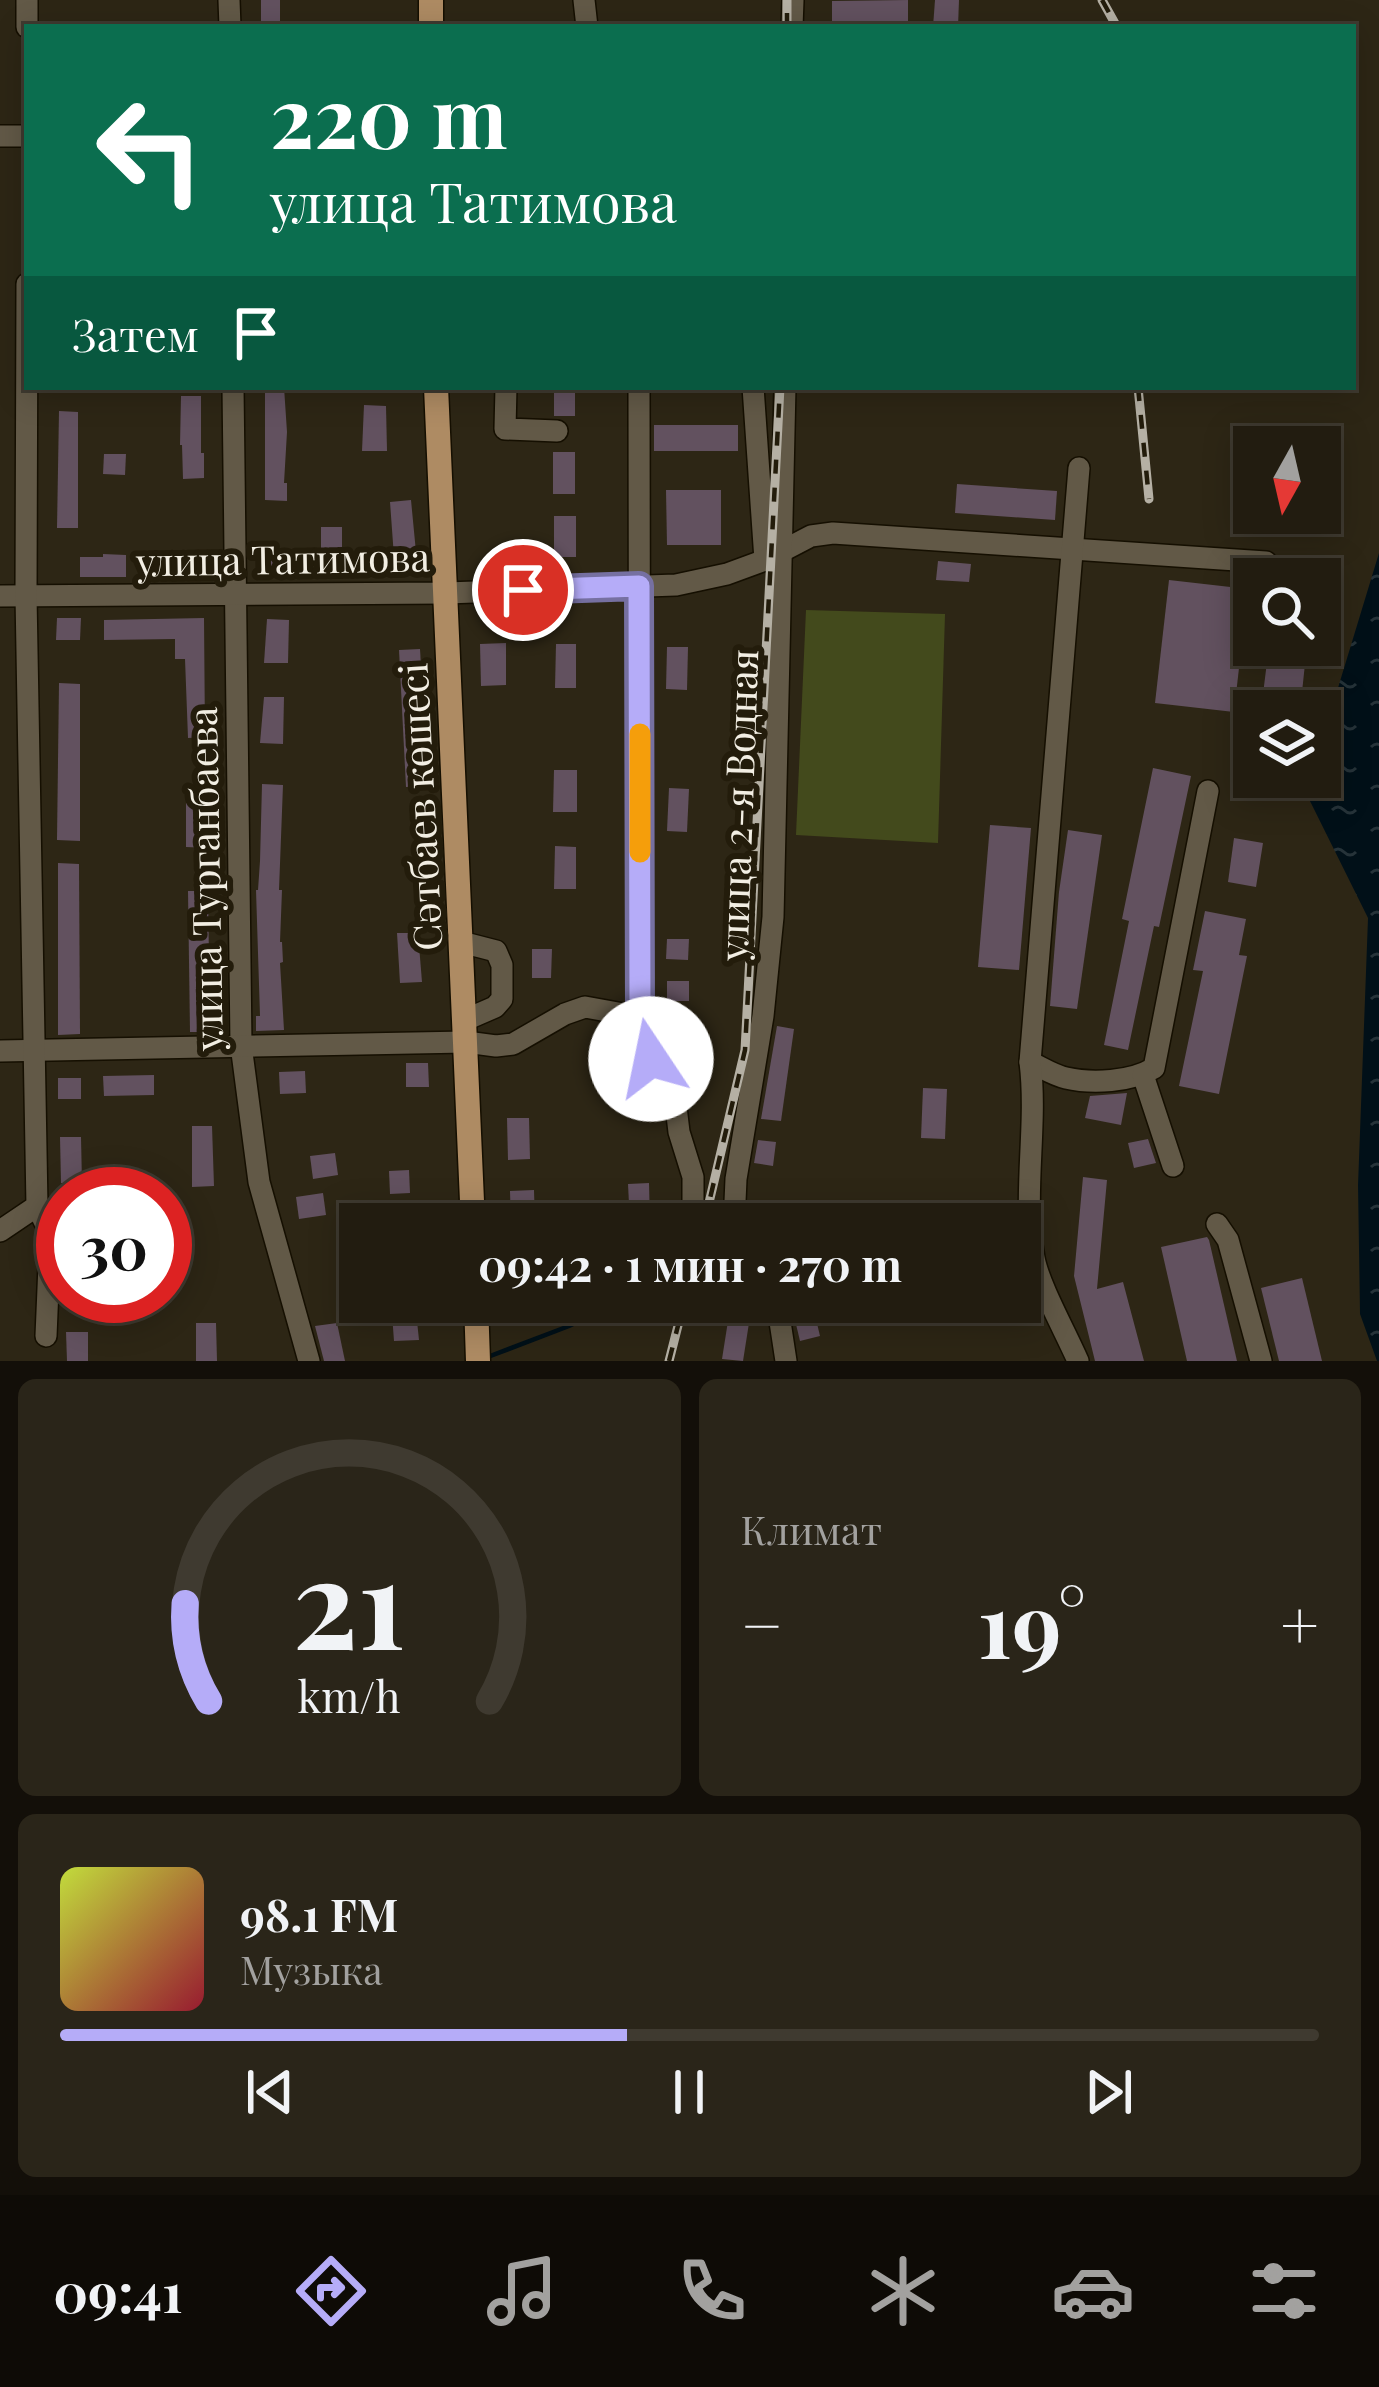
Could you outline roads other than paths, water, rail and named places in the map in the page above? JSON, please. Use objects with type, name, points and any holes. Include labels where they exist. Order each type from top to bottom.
[{"type":"main road","name":"Сәтбаев көшесі","points":[[436,390],[472,1203]]},
{"type":"main road","points":[[477,1323],[478,1356]]},
{"type":"street","points":[[27,390],[36,1167]]},
{"type":"street","name":"улица Турганбаева","points":[[233,390],[242,1045],[259,1182],[309,1361]]},
{"type":"street","points":[[506,390],[505,430],[557,431]]},
{"type":"street","points":[[639,390],[640,1016],[651,1059],[674,1090],[679,1132],[693,1178],[693,1203]]},
{"type":"street","points":[[753,390],[773,556]]},
{"type":"street","name":"улица 2-я Водная","points":[[735,1203],[773,917],[773,556],[785,390]]},
{"type":"street","points":[[1078,1361],[1035,1262],[1029,1208],[1034,1092],[1030,1061],[1079,468]]},
{"type":"street","name":"улица Татимова","points":[[0,596],[446,593],[676,585],[727,574],[812,536],[833,533],[1233,560]]},
{"type":"street","points":[[1030,1061],[1071,1080],[1119,1079],[1154,1068],[1208,791]]},
{"type":"street","points":[[461,942],[496,951],[502,965],[502,999],[465,1031]]},
{"type":"street","points":[[0,1051],[242,1045],[465,1031],[496,1046],[513,1044],[584,1007],[640,1016]]},
{"type":"street","points":[[1143,1075],[1173,1166]]},
{"type":"street","points":[[0,1231],[36,1207]]},
{"type":"street","points":[[1217,1224],[1228,1240],[1261,1361]]},
{"type":"street","points":[[46,1336],[47,1323]]},
{"type":"street","points":[[780,1323],[786,1361]]},
{"type":"water","points":[[1379,553],[1379,1361],[1360,1314],[1358,1185],[1368,918],[1308,798],[1341,798],[1341,690],[1337,690]]},
{"type":"waterway","points":[[485,1358],[575,1323]]},
{"type":"railway","points":[[787,0],[787,24]]},
{"type":"railway","points":[[1102,0],[1115,24]]},
{"type":"railway","points":[[709,1203],[745,1050],[780,390]]},
{"type":"railway","points":[[1138,390],[1149,499]]},
{"type":"railway","points":[[669,1361],[679,1323]]}]
